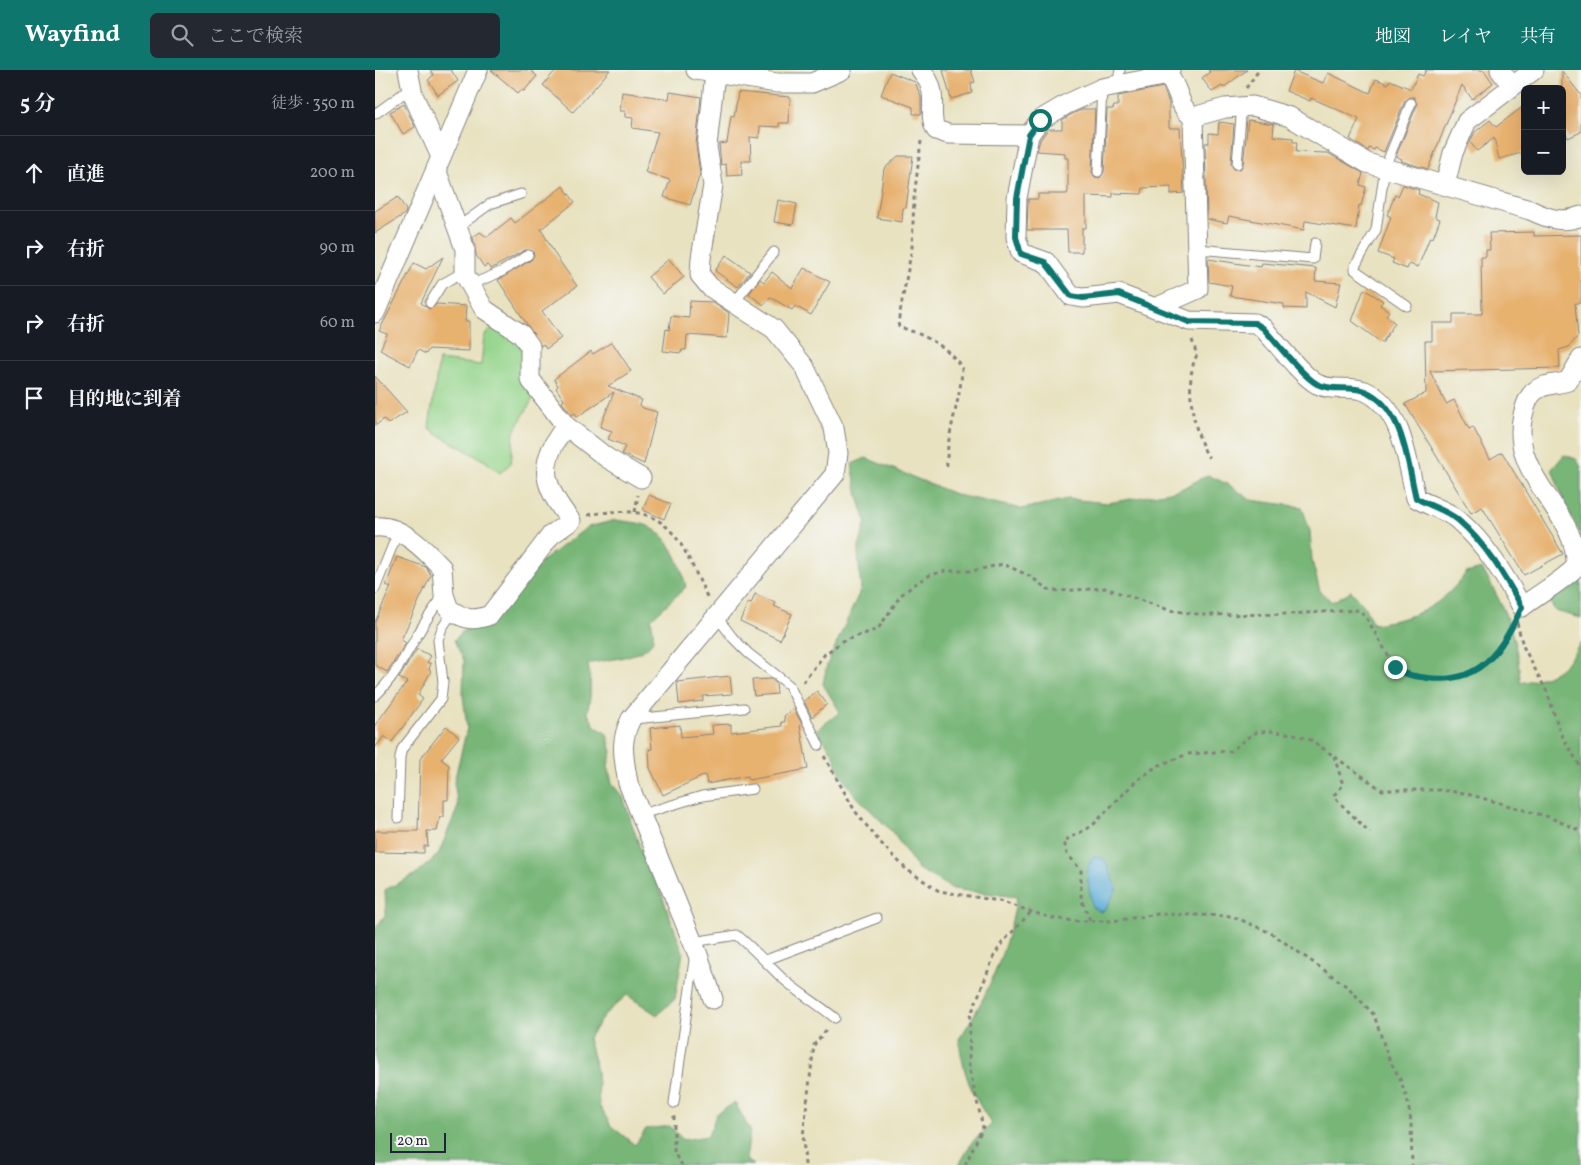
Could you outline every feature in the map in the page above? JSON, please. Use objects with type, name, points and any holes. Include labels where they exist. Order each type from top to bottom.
[{"type":"street","points":[[375,313],[379,295],[439,163],[478,70]]},
{"type":"street","points":[[696,70],[777,83],[812,83],[842,70]]},
{"type":"street","points":[[921,70],[930,80],[934,128],[948,134],[1029,135]]},
{"type":"street","points":[[1501,70],[1512,86]]},
{"type":"street","points":[[1445,185],[1453,153],[1467,120],[1534,70]]},
{"type":"street","points":[[1581,216],[1569,221],[1555,220],[1529,210],[1367,163],[1290,117],[1253,106],[1242,105],[1193,117],[1183,110],[1177,86],[1169,72],[1113,81],[1040,120],[1029,135],[1017,198],[1016,237],[1021,254],[1045,262],[1071,296],[1083,298],[1119,294],[1189,322],[1255,323],[1263,328],[1316,383],[1334,390],[1349,388],[1365,391],[1383,402],[1399,429],[1416,498],[1456,518],[1489,552],[1504,573],[1522,607],[1543,591],[1562,580],[1576,567],[1573,541],[1522,452],[1520,437],[1527,401],[1534,391],[1545,385],[1568,381],[1581,359]]},
{"type":"street","points":[[713,999],[694,945],[628,783],[624,759],[624,734],[631,719],[835,474],[838,453],[834,428],[803,366],[774,329],[710,288],[700,275],[713,185],[707,146],[715,73]]},
{"type":"street","points":[[410,79],[413,95],[439,163],[465,249],[467,278],[485,309],[521,334],[530,346],[530,379],[566,426],[607,458],[641,478]]},
{"type":"street","points":[[1155,308],[1198,289],[1193,117]]},
{"type":"street","points":[[375,527],[398,532],[423,548],[442,568],[444,595],[449,609],[464,619],[477,620],[490,616],[551,535],[571,521],[557,504],[546,479],[546,458],[555,440],[566,426]]},
{"type":"lane","points":[[375,114],[410,79]]},
{"type":"lane","points":[[1098,172],[1113,81]]},
{"type":"lane","points":[[1407,306],[1355,270],[1355,266],[1376,230],[1385,167],[1411,103]]},
{"type":"lane","points":[[1237,164],[1242,105]]},
{"type":"lane","points":[[457,227],[490,204],[521,194]]},
{"type":"lane","points":[[1197,249],[1313,259],[1315,243]]},
{"type":"lane","points":[[735,303],[773,252]]},
{"type":"lane","points":[[430,303],[442,284],[503,271],[528,255]]},
{"type":"lane","points":[[375,589],[398,532]]},
{"type":"lane","points":[[375,696],[386,685],[431,609],[444,595]]},
{"type":"lane","points":[[398,818],[399,756],[402,749],[441,699],[443,682],[438,640],[442,628],[453,612]]},
{"type":"lane","points":[[717,617],[743,648],[781,677],[791,688],[819,745]]},
{"type":"lane","points":[[631,719],[744,708]]},
{"type":"lane","points":[[641,814],[702,796],[753,789]]},
{"type":"lane","points":[[766,960],[877,918]]},
{"type":"lane","points":[[674,1103],[694,945],[737,935],[766,960],[781,977],[813,999],[835,1018]]},
{"type":"path","points":[[934,128],[921,141],[919,150],[912,248],[897,323],[899,327],[911,330],[944,347],[962,368],[946,452],[947,470]]},
{"type":"path","points":[[1189,322],[1188,327],[1197,355],[1194,360],[1191,394],[1194,425],[1209,458]]},
{"type":"path","points":[[571,521],[583,516],[625,510],[663,523],[675,534],[717,617]]},
{"type":"path","points":[[791,688],[799,685],[825,654],[843,641],[878,629],[901,595],[918,582],[930,575],[946,571],[972,571],[1003,564],[1030,576],[1047,589],[1059,591],[1105,588],[1169,610],[1205,615],[1289,614],[1359,610],[1366,617],[1395,667],[1401,672],[1444,680],[1466,675],[1485,664],[1496,654],[1516,620],[1523,646],[1547,692],[1560,732],[1581,768]]},
{"type":"path","points":[[1089,920],[1081,900],[1081,870],[1067,854],[1064,841],[1092,826],[1144,774],[1157,766],[1188,754],[1231,751],[1254,734],[1270,731],[1294,734],[1311,740],[1382,790],[1439,790],[1463,793],[1549,817],[1581,831]]},
{"type":"path","points":[[819,745],[835,779],[855,811],[884,847],[905,869],[939,891],[999,901],[1031,912],[1075,921],[1113,921],[1158,914],[1232,916],[1271,933],[1349,988],[1374,1015],[1389,1057],[1400,1079],[1411,1121],[1412,1165]]},
{"type":"path","points":[[1334,756],[1343,785],[1334,797],[1370,833]]},
{"type":"path","points":[[965,1165],[983,1127],[969,1067],[971,1018],[993,956],[1002,943],[1031,912]]},
{"type":"path","points":[[805,1165],[803,1136],[814,1045],[835,1018]]},
{"type":"path","points":[[674,1103],[674,1153],[682,1165]]},
{"type":"green space","points":[[497,323],[519,338],[535,395],[514,432],[511,463],[500,473],[485,461],[435,433],[429,427],[439,360],[481,365],[484,336]]},
{"type":"green space","points":[[1564,455],[1576,459],[1581,467],[1581,535],[1567,510],[1552,469]]},
{"type":"green space","points":[[866,458],[957,495],[1022,509],[1068,499],[1108,503],[1148,496],[1179,490],[1208,475],[1229,485],[1251,500],[1302,507],[1310,531],[1312,561],[1320,591],[1332,602],[1351,591],[1365,607],[1373,624],[1388,622],[1426,609],[1447,595],[1466,573],[1482,569],[1497,596],[1509,624],[1517,653],[1520,683],[1557,672],[1568,661],[1581,642],[1581,1165],[959,1165],[972,1142],[992,1124],[969,1084],[959,1039],[988,989],[1008,934],[1017,897],[953,889],[918,869],[893,833],[855,795],[841,775],[834,755],[817,730],[840,712],[823,684],[827,665],[861,589],[858,552],[866,521],[858,497],[852,464]]},
{"type":"green space","points":[[616,520],[648,526],[663,537],[678,560],[686,587],[651,619],[653,639],[643,650],[625,657],[588,664],[590,700],[587,712],[595,726],[607,734],[612,752],[608,765],[612,784],[623,797],[644,860],[660,890],[683,952],[675,999],[657,1015],[627,995],[605,1014],[588,1039],[597,1071],[599,1105],[611,1126],[635,1145],[646,1129],[670,1126],[683,1140],[708,1136],[717,1113],[735,1103],[750,1130],[746,1160],[754,1165],[376,1165],[375,929],[386,914],[385,890],[416,874],[438,855],[458,807],[454,782],[467,728],[463,695],[464,660],[454,640],[467,627],[496,617],[524,586],[542,561],[566,543],[588,527]]},
{"type":"green space","points":[[1581,580],[1581,618],[1555,611],[1547,596]]},
{"type":"water","points":[[1095,856],[1105,860],[1117,888],[1105,910],[1101,912],[1092,907],[1088,880],[1088,866]]},
{"type":"building","points":[[430,70],[451,70],[458,81],[438,95],[428,80],[434,75]]},
{"type":"building","points":[[491,70],[530,70],[537,76],[524,91],[521,90],[518,93]]},
{"type":"building","points":[[556,70],[610,70],[573,112],[543,85]]},
{"type":"building","points":[[943,70],[971,70],[975,82],[971,83],[972,93],[951,99]]},
{"type":"building","points":[[1208,70],[1247,70],[1223,88],[1222,86],[1212,92],[1202,78],[1210,72]]},
{"type":"building","points":[[1426,70],[1484,70],[1493,83],[1472,99],[1462,85],[1428,169],[1401,161],[1402,159],[1396,156],[1417,105],[1414,97],[1410,97],[1405,101],[1384,152],[1375,148],[1374,150],[1369,148],[1368,151],[1350,139],[1359,119],[1311,98],[1310,101],[1286,91],[1294,71],[1323,83],[1328,73],[1370,93],[1376,79],[1388,84],[1390,80],[1411,89],[1418,74],[1423,76]]},
{"type":"building","points":[[1562,71],[1581,95],[1581,132],[1568,138],[1566,134],[1566,85],[1562,85]]},
{"type":"building","points":[[890,72],[915,82],[921,97],[921,114],[913,114],[913,107],[881,95]]},
{"type":"building","points":[[1163,87],[1169,103],[1169,128],[1180,128],[1184,193],[1171,194],[1171,187],[1143,188],[1142,194],[1113,193],[1113,197],[1086,196],[1086,228],[1082,228],[1082,252],[1068,252],[1067,230],[1027,230],[1028,199],[1038,199],[1038,194],[1067,194],[1068,191],[1068,158],[1065,158],[1065,153],[1037,151],[1040,140],[1048,129],[1062,129],[1062,120],[1083,109],[1095,109],[1092,172],[1095,177],[1100,178],[1104,172],[1107,109],[1113,109],[1114,106],[1118,106],[1118,96]]},
{"type":"building","points":[[622,92],[669,99],[670,92],[701,97],[696,145],[700,174],[690,205],[664,197],[670,180],[645,172],[658,132],[632,128],[633,118],[625,117],[625,111],[620,111]]},
{"type":"building","points":[[738,92],[790,97],[789,123],[779,123],[779,127],[760,126],[759,138],[750,137],[751,161],[741,161],[742,175],[727,176],[726,164],[721,165],[719,144],[727,143],[731,116],[734,117]]},
{"type":"building","points":[[404,104],[415,127],[403,134],[390,112]]},
{"type":"building","points":[[1521,108],[1521,153],[1499,159],[1494,138],[1477,151],[1470,142],[1475,132],[1490,120],[1496,127]]},
{"type":"building","points":[[1248,120],[1274,124],[1273,136],[1293,138],[1293,142],[1297,142],[1296,152],[1328,153],[1363,173],[1360,185],[1366,187],[1361,206],[1359,205],[1356,229],[1305,221],[1304,230],[1229,216],[1227,223],[1207,219],[1205,143],[1209,143],[1209,133],[1218,134],[1219,122],[1234,124],[1231,164],[1234,169],[1240,169],[1243,165]]},
{"type":"building","points":[[898,156],[913,156],[906,208],[903,208],[902,222],[877,218],[884,169]]},
{"type":"building","points":[[1403,185],[1419,190],[1418,194],[1438,202],[1435,217],[1440,219],[1433,238],[1430,237],[1418,267],[1409,264],[1407,269],[1392,263],[1394,259],[1378,253],[1391,217],[1387,215],[1395,195],[1398,196]]},
{"type":"building","points":[[563,186],[575,202],[541,229],[556,256],[577,286],[542,311],[561,338],[546,349],[543,344],[541,346],[498,280],[531,260],[534,255],[533,251],[525,250],[491,269],[487,265],[484,267],[476,255],[473,237],[480,232],[487,237],[511,218],[515,223]]},
{"type":"building","points":[[398,197],[406,210],[405,214],[375,233],[375,211]]},
{"type":"building","points":[[778,200],[797,204],[793,225],[774,222]]},
{"type":"building","points":[[1534,232],[1534,236],[1581,235],[1581,303],[1575,303],[1578,336],[1569,347],[1559,350],[1560,368],[1430,371],[1446,404],[1454,400],[1469,429],[1473,427],[1490,459],[1502,452],[1563,554],[1524,575],[1482,507],[1471,513],[1405,404],[1426,393],[1425,341],[1432,341],[1432,323],[1453,323],[1453,314],[1482,314],[1481,257],[1486,257],[1486,250],[1490,250],[1489,233]]},
{"type":"building","points":[[726,255],[750,272],[738,287],[715,271]]},
{"type":"building","points":[[443,257],[421,303],[429,309],[437,304],[466,306],[465,321],[469,321],[469,351],[429,349],[426,354],[418,350],[410,366],[380,350],[387,334],[379,331],[414,263],[426,269]]},
{"type":"building","points":[[669,259],[684,277],[663,294],[648,277]]},
{"type":"building","points":[[1208,259],[1261,267],[1262,263],[1316,268],[1315,281],[1341,283],[1335,307],[1306,292],[1306,309],[1284,308],[1284,304],[1230,296],[1232,286],[1209,282]]},
{"type":"building","points":[[804,268],[830,282],[811,315],[795,306],[792,310],[770,297],[764,305],[749,294],[760,279],[764,282],[772,272],[792,288]]},
{"type":"building","points":[[1364,289],[1383,301],[1380,305],[1389,311],[1386,316],[1395,323],[1382,343],[1352,321]]},
{"type":"building","points":[[690,301],[713,302],[729,313],[727,338],[687,335],[686,350],[682,350],[681,353],[663,351],[666,329],[669,330],[671,316],[689,318]]},
{"type":"building","points":[[612,342],[631,371],[608,386],[642,400],[640,405],[643,408],[657,412],[644,464],[622,454],[625,446],[608,439],[612,431],[600,427],[614,392],[577,417],[575,413],[572,415],[562,402],[564,400],[556,388],[558,386],[554,379],[591,351],[593,354]]},
{"type":"building","points":[[375,376],[407,412],[388,424],[384,419],[375,426]]},
{"type":"building","points":[[649,495],[671,504],[664,519],[643,510]]},
{"type":"building","points":[[397,557],[426,567],[431,575],[401,640],[406,643],[387,672],[375,665],[375,622],[391,587],[386,585]]},
{"type":"building","points":[[755,594],[776,603],[774,606],[792,614],[780,640],[740,621],[748,603],[751,604]]},
{"type":"building","points":[[417,649],[431,656],[427,662],[431,664],[429,669],[431,671],[418,695],[423,699],[392,742],[384,736],[375,748],[375,725],[407,682],[399,678]]},
{"type":"building","points":[[730,676],[732,694],[703,696],[703,701],[679,704],[677,682]]},
{"type":"building","points":[[771,679],[776,683],[777,694],[754,696],[752,680]]},
{"type":"building","points":[[817,691],[827,704],[812,717],[804,701]]},
{"type":"building","points":[[794,709],[802,724],[800,726],[808,769],[749,780],[748,776],[707,784],[705,775],[663,795],[650,768],[649,749],[652,749],[650,728],[680,725],[681,737],[713,734],[712,725],[731,724],[731,732],[782,726],[781,722],[785,722],[784,716]]},
{"type":"building","points":[[446,726],[459,737],[441,759],[449,765],[448,800],[444,800],[444,817],[440,817],[437,831],[427,831],[428,846],[424,846],[424,853],[375,852],[375,831],[418,831],[420,759]]},
{"type":"route","points":[[1040,120],[1029,135],[1017,198],[1016,237],[1021,254],[1045,262],[1071,296],[1083,298],[1119,294],[1189,322],[1255,323],[1263,328],[1306,375],[1316,383],[1334,390],[1349,388],[1365,391],[1383,402],[1399,429],[1416,498],[1428,506],[1456,518],[1489,552],[1509,580],[1522,607],[1496,654],[1485,664],[1466,675],[1444,680],[1408,675],[1395,667]]}]
